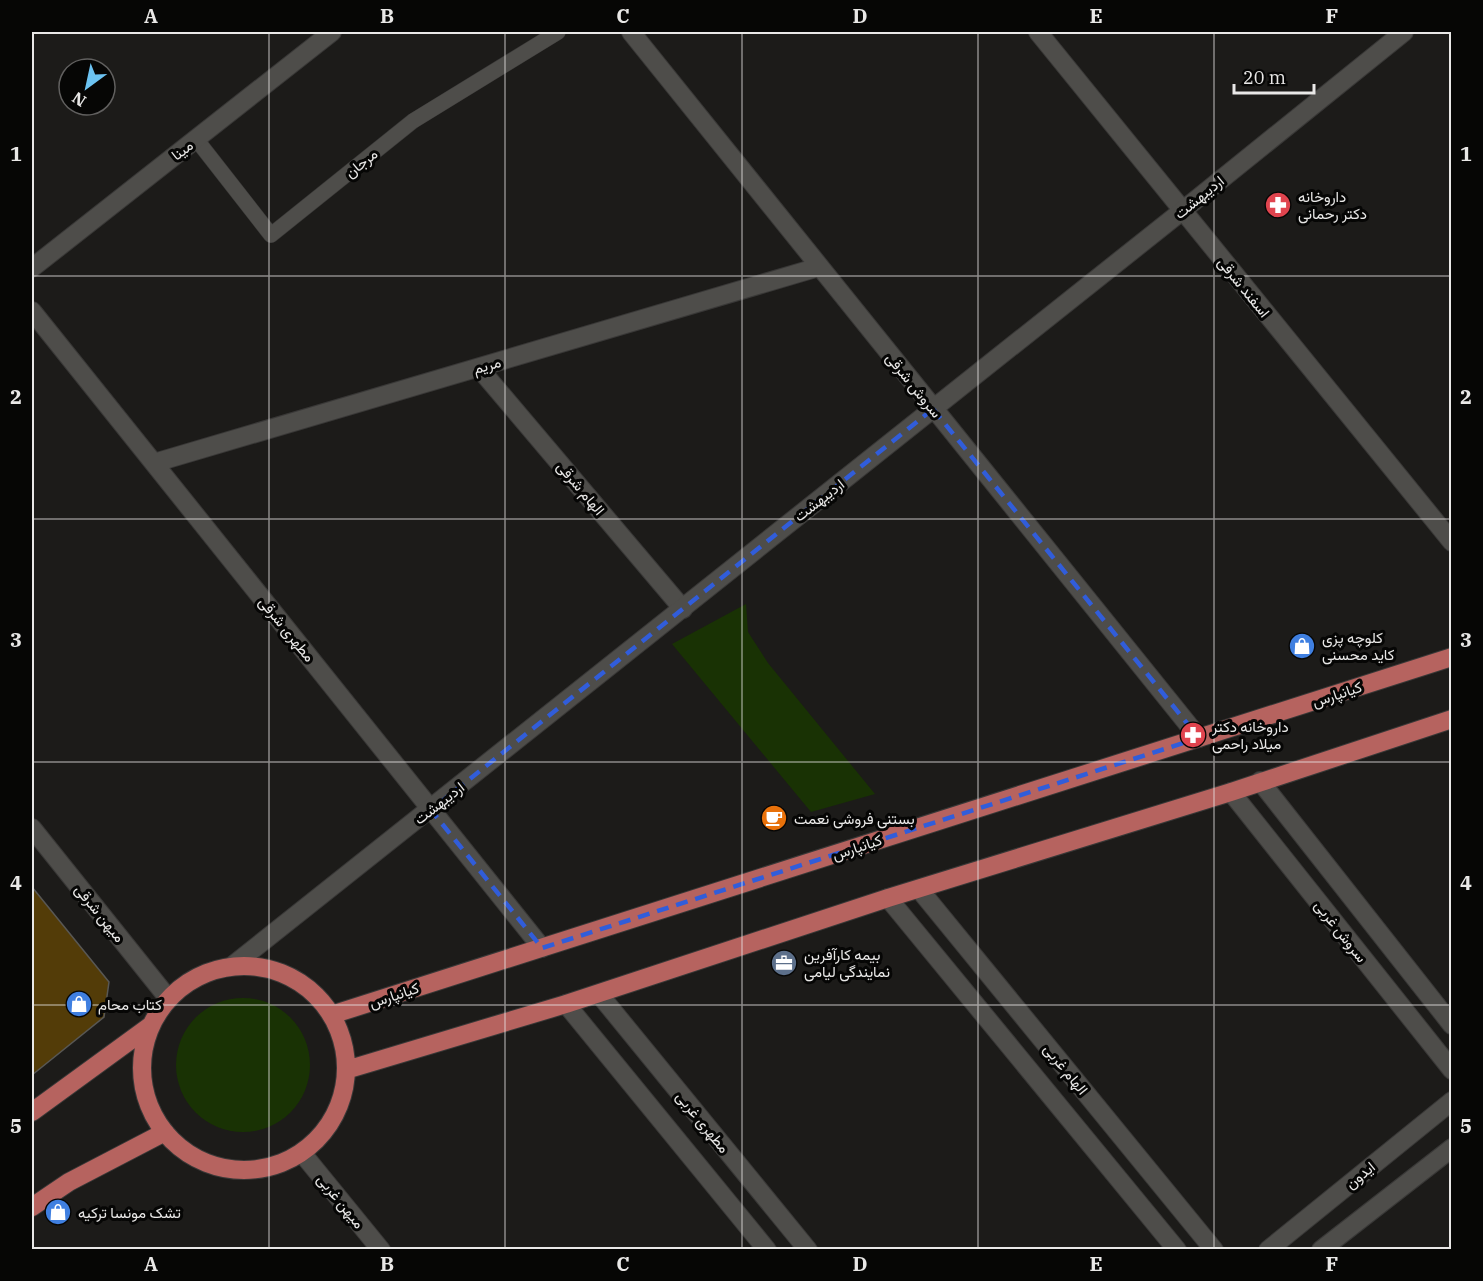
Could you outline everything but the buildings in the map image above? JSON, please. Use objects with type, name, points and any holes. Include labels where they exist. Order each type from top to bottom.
[{"type":"main road","name":"کیانپارس","points":[[331,1015],[1452,657]]},
{"type":"main road","points":[[346,1070],[599,994],[888,898],[1231,792],[1452,719]]},
{"type":"main road","points":[[232,966],[261,967],[289,976],[313,993],[331,1015],[343,1042],[346,1070],[343,1095],[334,1117],[320,1136],[302,1153],[274,1165],[245,1170],[214,1166],[187,1152],[165,1132],[150,1108],[142,1081],[142,1053],[150,1026],[168,998],[204,974],[232,966]]},
{"type":"main road","points":[[32,1112],[150,1026]]},
{"type":"main road","points":[[32,1207],[69,1182],[165,1132]]},
{"type":"street","name":"مینا","points":[[32,268],[332,32]]},
{"type":"street","name":"سروش شرقی","points":[[631,32],[1199,738]]},
{"type":"street","name":"اسفند شرقی","points":[[1038,32],[1452,542]]},
{"type":"street","name":"اردیبهشت","points":[[232,966],[431,810],[1404,32]]},
{"type":"street","name":"مریم","points":[[154,463],[819,267]]},
{"type":"street","name":"مطهری شرقی","points":[[32,311],[542,948]]},
{"type":"street","name":"الهام شرقی","points":[[479,368],[683,609]]},
{"type":"street","name":"سروش غربی","points":[[1260,781],[1452,1025]]},
{"type":"street","name":"سروش غربی","points":[[1231,792],[1452,1070]]},
{"type":"street","name":"میهن شرقی","points":[[32,828],[168,998]]},
{"type":"street","name":"الهام غربی","points":[[919,889],[1214,1250]]},
{"type":"street","name":"الهام غربی","points":[[888,898],[1177,1250]]},
{"type":"street","name":"مطهری غربی","points":[[599,994],[808,1250]]},
{"type":"street","name":"مطهری غربی","points":[[566,1004],[767,1250]]},
{"type":"street","name":"ایدون","points":[[1268,1250],[1452,1101]]},
{"type":"street","points":[[1321,1250],[1452,1148]]},
{"type":"street","name":"میهن غربی","points":[[302,1153],[381,1250]]},
{"type":"lane","name":"مرجان","points":[[196,139],[271,235],[413,121],[558,32]]},
{"type":"highlighted area","points":[[933,409],[1199,738],[799,866],[542,948],[431,810]]},
{"type":"green space","points":[[746,604],[748,632],[768,663],[875,794],[811,812],[672,644]]},
{"type":"green space","points":[[243,998],[269,1003],[290,1018],[305,1039],[310,1065],[305,1091],[290,1112],[269,1127],[243,1132],[217,1127],[196,1112],[181,1091],[176,1065],[181,1039],[196,1018],[217,1003]]},
{"type":"place","name":"داروخانه دکتر رحمانی","points":[[1278,205]]},
{"type":"place","name":"کلوچه پزی کاید محسنی","points":[[1302,646]]},
{"type":"place","name":"داروخانه دکتر میلاد راحمی","points":[[1193,735]]},
{"type":"place","name":"بستنی فروشی نعمت","points":[[774,818]]},
{"type":"place","name":"بیمه کارآفرین نمایندگی لیامی","points":[[784,963]]},
{"type":"place","name":"کتاب محام","points":[[79,1004]]},
{"type":"place","name":"تشک مونسا ترکیه","points":[[58,1212]]}]
